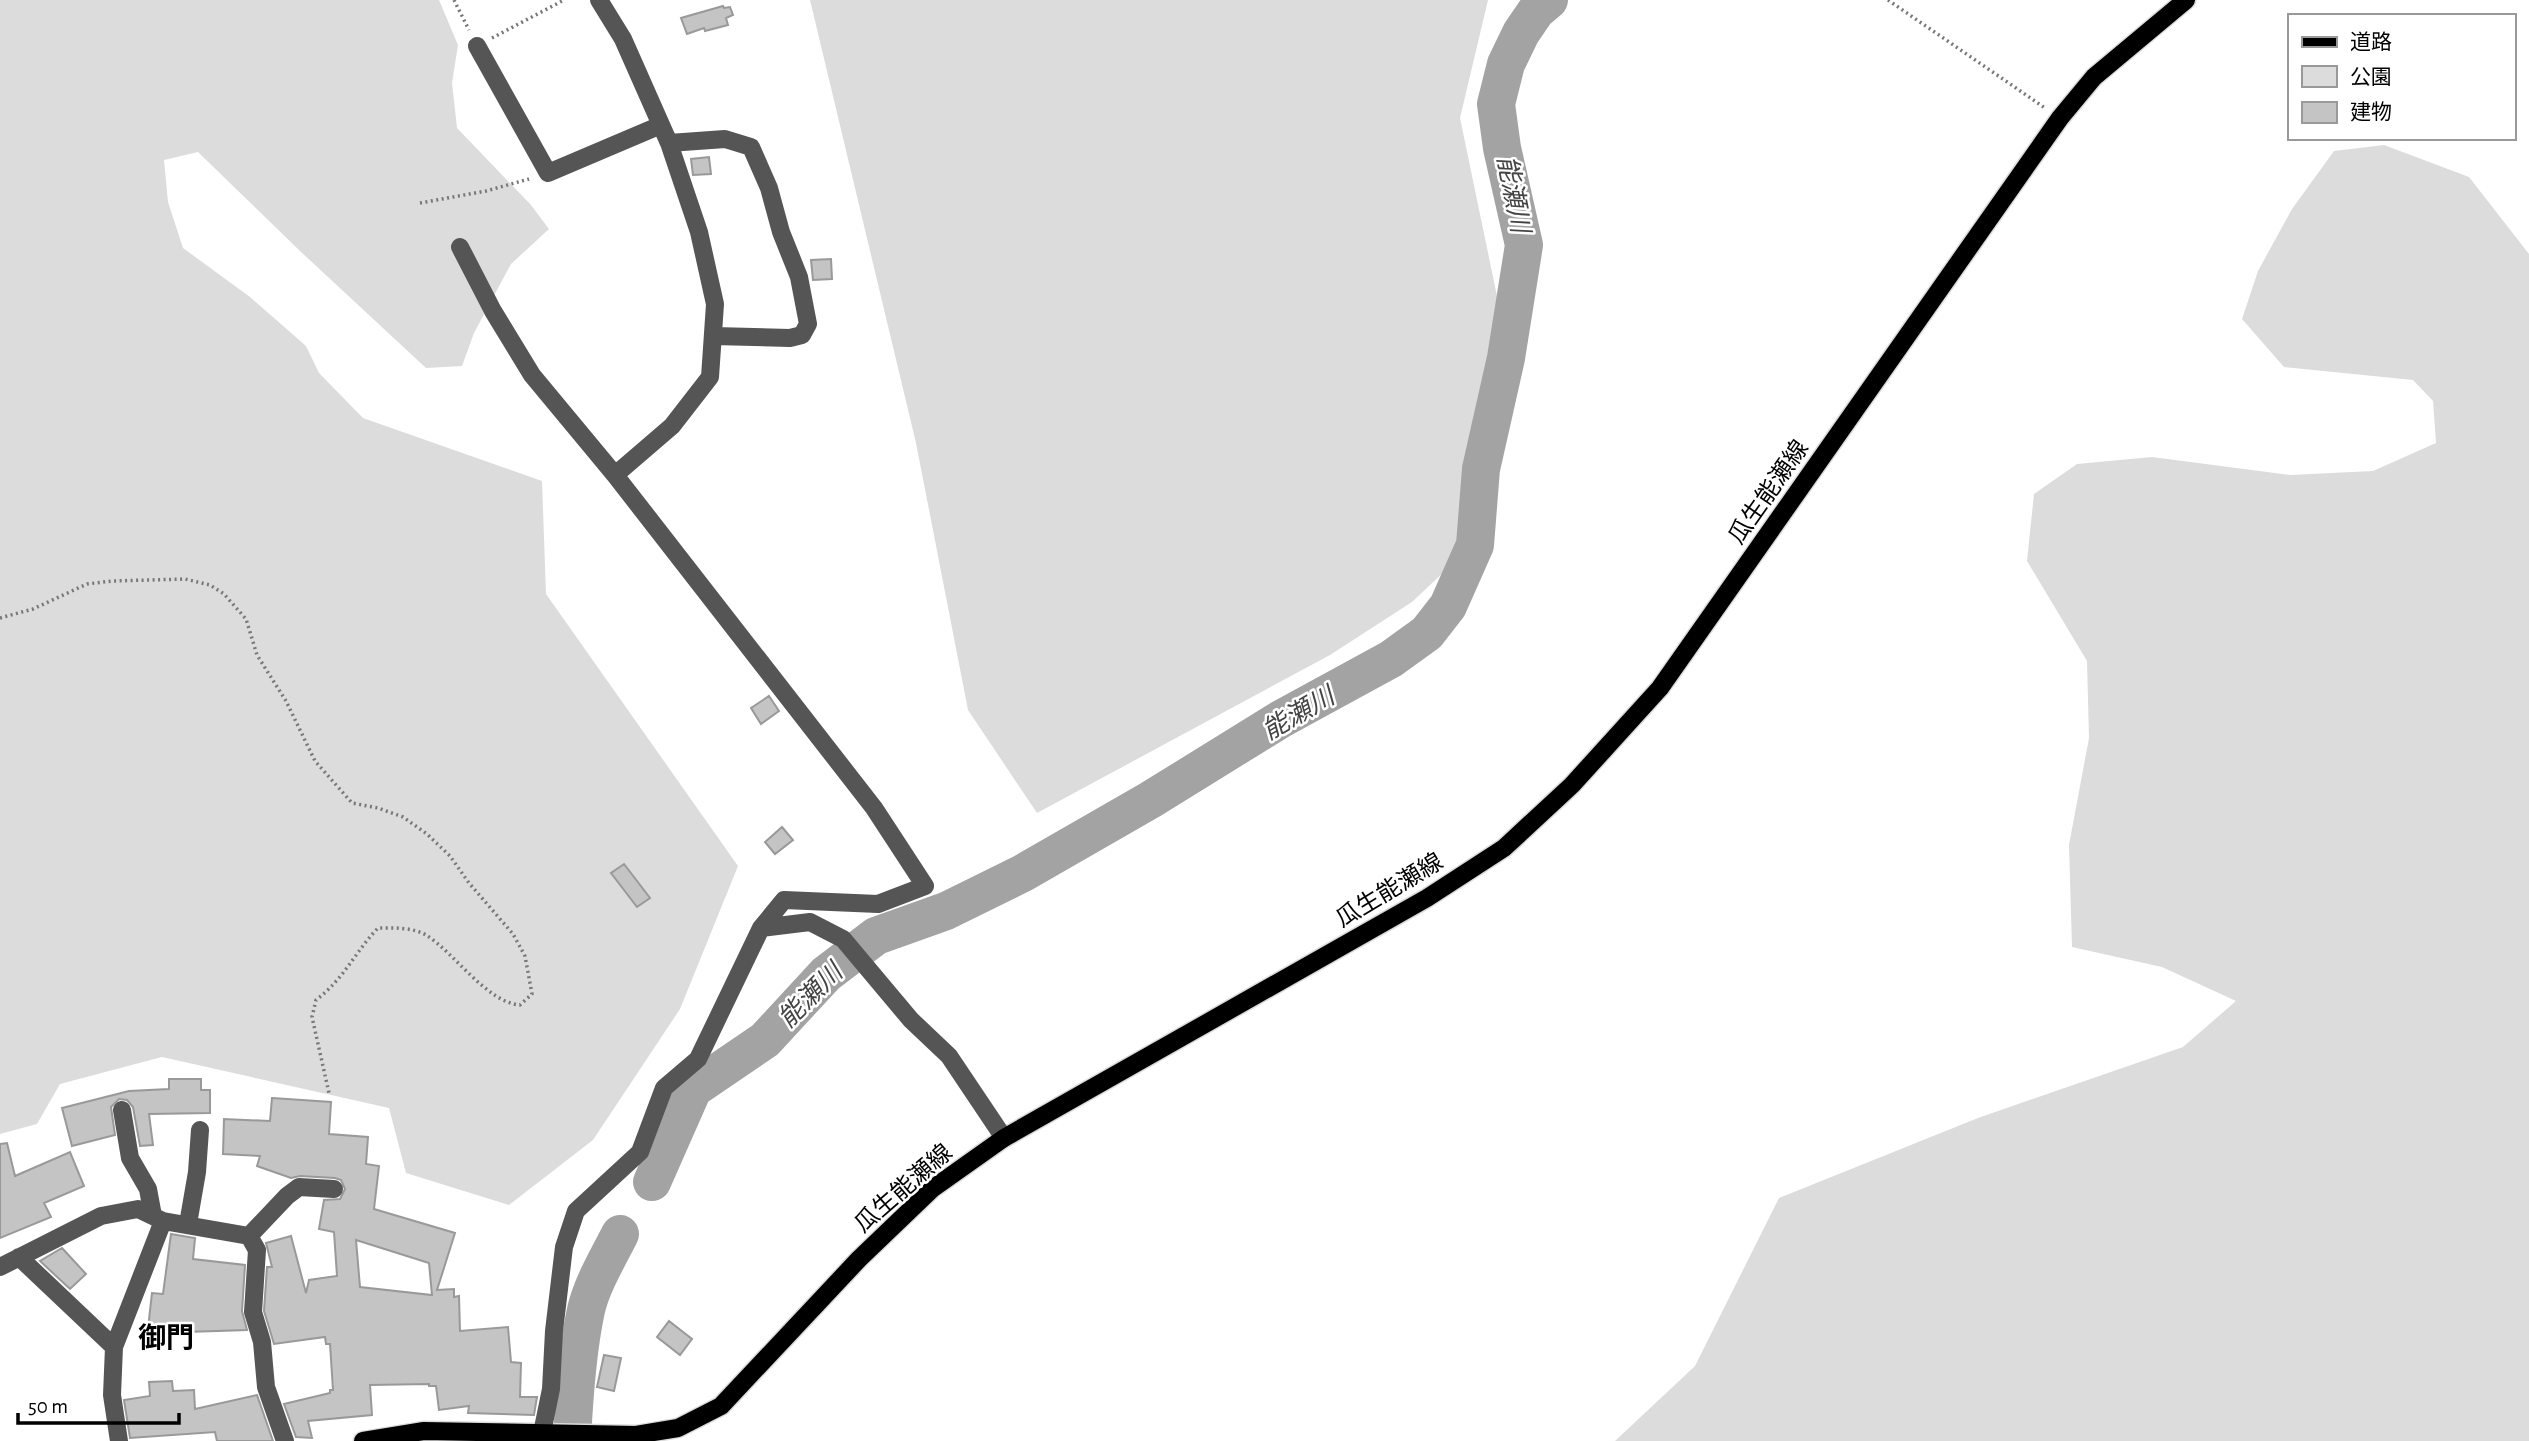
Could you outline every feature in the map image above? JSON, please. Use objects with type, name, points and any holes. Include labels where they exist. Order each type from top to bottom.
[{"type":"main road","name":"瓜生能瀬線","points":[[363,1441],[424,1431],[542,1433],[597,1438],[636,1435],[678,1428],[721,1406],[859,1259],[932,1189],[1004,1138],[1427,898],[1504,848],[1572,785],[1660,688],[2060,118],[2094,77],[2186,0]]},
{"type":"street","points":[[598,0],[623,40],[669,143],[699,232],[715,304],[710,377],[672,426],[615,475]]},
{"type":"street","points":[[477,46],[548,173],[661,125]]},
{"type":"street","points":[[669,143],[725,139],[751,147],[769,188],[781,232],[799,277],[808,324],[802,335],[790,338],[714,336]]},
{"type":"street","points":[[460,247],[493,311],[532,375],[615,475],[874,808],[925,886],[878,904],[784,900],[761,928],[698,1059],[664,1087],[640,1152],[576,1211],[564,1247],[554,1331],[551,1389],[542,1433]]},
{"type":"street","points":[[761,928],[810,922],[843,939],[911,1020],[949,1056],[1004,1138]]},
{"type":"street","points":[[119,1441],[112,1395],[114,1347],[158,1218],[148,1189],[130,1158],[121,1110]]},
{"type":"street","points":[[188,1224],[197,1172],[200,1130]]},
{"type":"street","points":[[249,1236],[299,1187],[334,1189]]},
{"type":"street","points":[[0,1267],[101,1216],[138,1209],[158,1218],[249,1236],[257,1250],[253,1312],[262,1342],[266,1387],[285,1441]]},
{"type":"street","points":[[19,1257],[114,1347]]},
{"type":"path","points":[[454,0],[477,46],[564,0]]},
{"type":"path","points":[[1888,0],[2060,118]]},
{"type":"path","points":[[420,203],[486,191],[548,173]]},
{"type":"path","points":[[0,618],[33,609],[87,584],[185,579],[210,585],[224,594],[246,620],[257,655],[286,701],[315,761],[335,786],[352,803],[378,807],[403,817],[427,834],[450,856],[469,883],[513,934],[525,956],[532,994],[520,1005],[510,1004],[487,988],[424,934],[401,928],[378,928],[365,942],[347,971],[316,1000],[312,1017],[329,1093]]},
{"type":"green space","points":[[0,0],[439,0],[458,45],[452,83],[457,128],[531,205],[549,229],[511,264],[474,333],[462,366],[426,368],[198,152],[164,160],[168,202],[183,248],[250,297],[306,346],[319,373],[363,418],[542,481],[546,594],[738,866],[680,1009],[593,1140],[509,1205],[406,1173],[389,1108],[162,1057],[60,1084],[37,1124],[0,1134]]},
{"type":"green space","points":[[810,0],[1488,0],[1460,118],[1508,349],[1463,554],[1412,602],[1330,655],[1037,813],[968,710],[916,443]]},
{"type":"green space","points":[[2384,145],[2469,177],[2529,254],[2529,1441],[1615,1441],[1695,1366],[1779,1198],[1978,1118],[2183,1047],[2236,1001],[2162,967],[2072,947],[2069,845],[2089,738],[2087,661],[2027,561],[2034,494],[2077,464],[2152,457],[2290,475],[2373,471],[2436,443],[2433,401],[2413,380],[2284,367],[2242,319],[2258,271],[2292,209],[2334,151]]},
{"type":"building","points":[[723,6],[730,7],[733,15],[726,18],[728,25],[705,31],[704,28],[687,34],[681,18]]},
{"type":"building","points":[[709,157],[711,174],[693,175],[691,159]]},
{"type":"building","points":[[831,259],[832,279],[813,280],[811,260]]},
{"type":"building","points":[[769,696],[779,711],[761,724],[751,708]]},
{"type":"building","points":[[782,827],[793,840],[775,854],[765,842]]},
{"type":"building","points":[[624,864],[650,898],[637,907],[611,873]]},
{"type":"building","points":[[169,1079],[201,1079],[201,1090],[210,1090],[210,1113],[149,1114],[153,1145],[140,1146],[133,1107],[127,1100],[119,1099],[111,1107],[115,1135],[72,1146],[62,1108],[129,1091],[169,1089]]},
{"type":"building","points":[[272,1098],[331,1102],[329,1134],[368,1137],[366,1164],[379,1166],[374,1209],[455,1233],[437,1290],[454,1289],[454,1297],[459,1296],[460,1331],[508,1327],[511,1362],[521,1363],[520,1397],[537,1397],[534,1415],[468,1413],[469,1406],[439,1410],[436,1386],[370,1385],[372,1415],[308,1421],[312,1438],[296,1437],[284,1404],[333,1390],[330,1344],[326,1344],[325,1337],[274,1344],[264,1311],[267,1267],[272,1267],[266,1243],[291,1236],[306,1293],[309,1280],[337,1276],[334,1232],[319,1229],[324,1200],[340,1199],[345,1189],[341,1180],[335,1178],[291,1178],[257,1166],[260,1156],[223,1154],[224,1119],[270,1121]],"holes":[[[356,1240],[429,1263],[432,1295],[360,1287]]]},
{"type":"building","points":[[7,1143],[15,1176],[70,1152],[84,1186],[44,1203],[51,1217],[0,1238],[0,1144]]},
{"type":"building","points":[[171,1234],[195,1238],[193,1259],[245,1265],[242,1311],[247,1330],[186,1332],[148,1328],[152,1293],[163,1294]]},
{"type":"building","points":[[62,1248],[86,1274],[70,1289],[40,1261]]},
{"type":"building","points":[[669,1321],[692,1339],[680,1355],[657,1337]]},
{"type":"building","points":[[604,1355],[621,1358],[614,1391],[597,1387]]},
{"type":"building","points":[[172,1381],[173,1391],[194,1390],[195,1409],[257,1395],[273,1441],[217,1441],[215,1432],[130,1438],[124,1400],[150,1396],[149,1382]]},
{"type":"waterway","name":"能瀬川","points":[[652,1182],[693,1089],[765,1040],[826,974],[876,936],[946,911],[1023,873],[1150,800],[1281,719],[1391,659],[1427,633],[1448,606],[1475,545],[1481,469],[1506,358],[1524,245],[1502,148],[1496,104],[1506,64],[1521,33],[1536,11],[1549,0]]},
{"type":"waterway","name":"能瀬川","points":[[572,1441],[578,1359],[586,1310],[596,1281],[620,1234]]},
{"type":"district","name":"御門","points":[[166,1337]]}]
